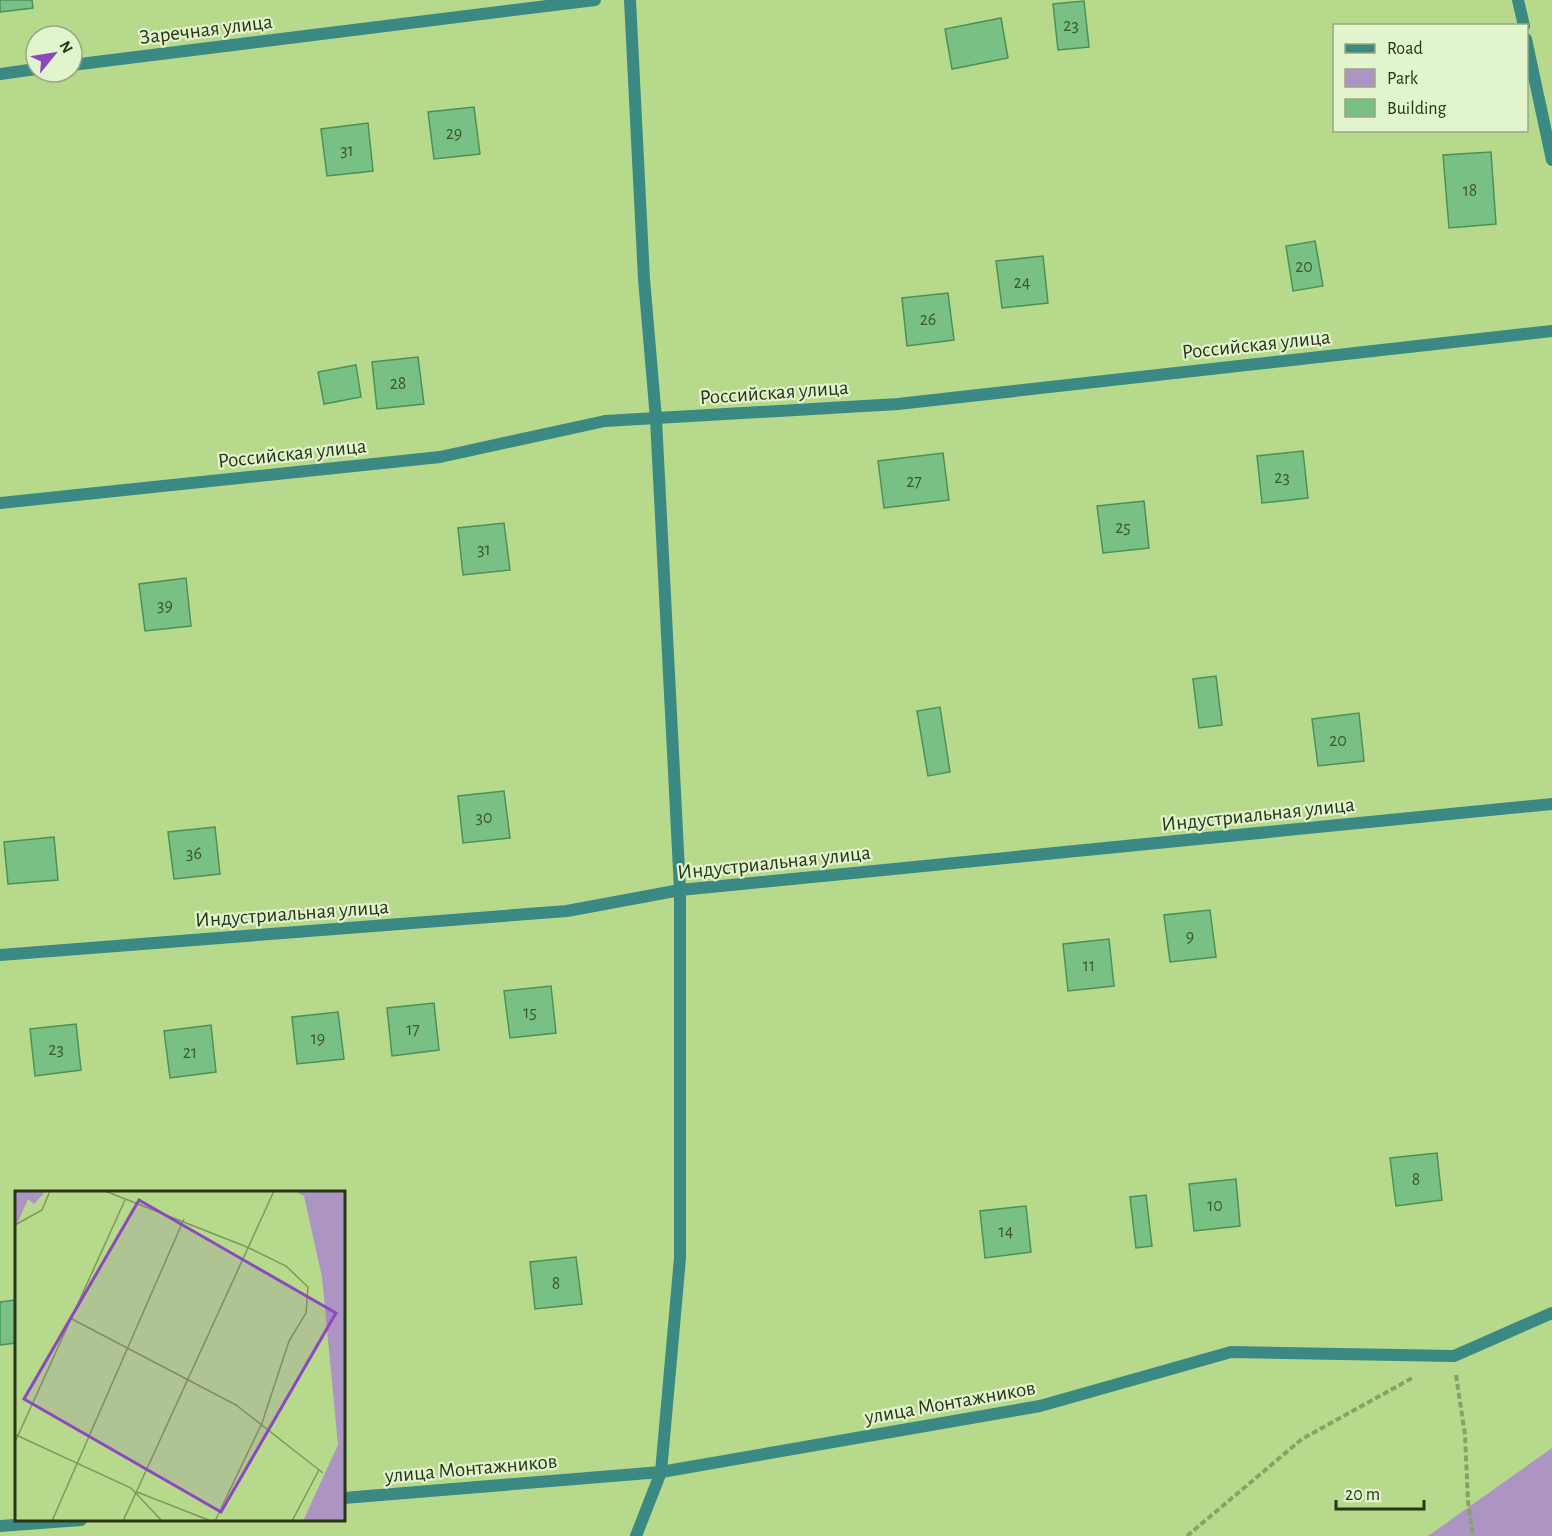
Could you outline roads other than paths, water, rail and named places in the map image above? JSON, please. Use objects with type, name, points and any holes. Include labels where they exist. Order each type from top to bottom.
[{"type":"street","name":"Заречная улица","points":[[84,64],[595,0]]},
{"type":"street","points":[[630,0],[644,279],[656,419],[680,890],[680,1258],[661,1472],[636,1536]]},
{"type":"street","points":[[1518,0],[1524,24]]},
{"type":"street","points":[[1528,44],[1552,160]]},
{"type":"street","points":[[0,74],[24,71]]},
{"type":"street","name":"Российская улица","points":[[0,503],[440,457],[605,421],[898,404],[1552,331]]},
{"type":"street","name":"Индустриальная улица","points":[[0,954],[567,911],[680,890],[1552,804]]},
{"type":"street","name":"улица Монтажников","points":[[345,1498],[661,1472],[1040,1406],[1232,1352],[1454,1356],[1552,1313]]},
{"type":"street","points":[[0,1526],[68,1521]]}]
